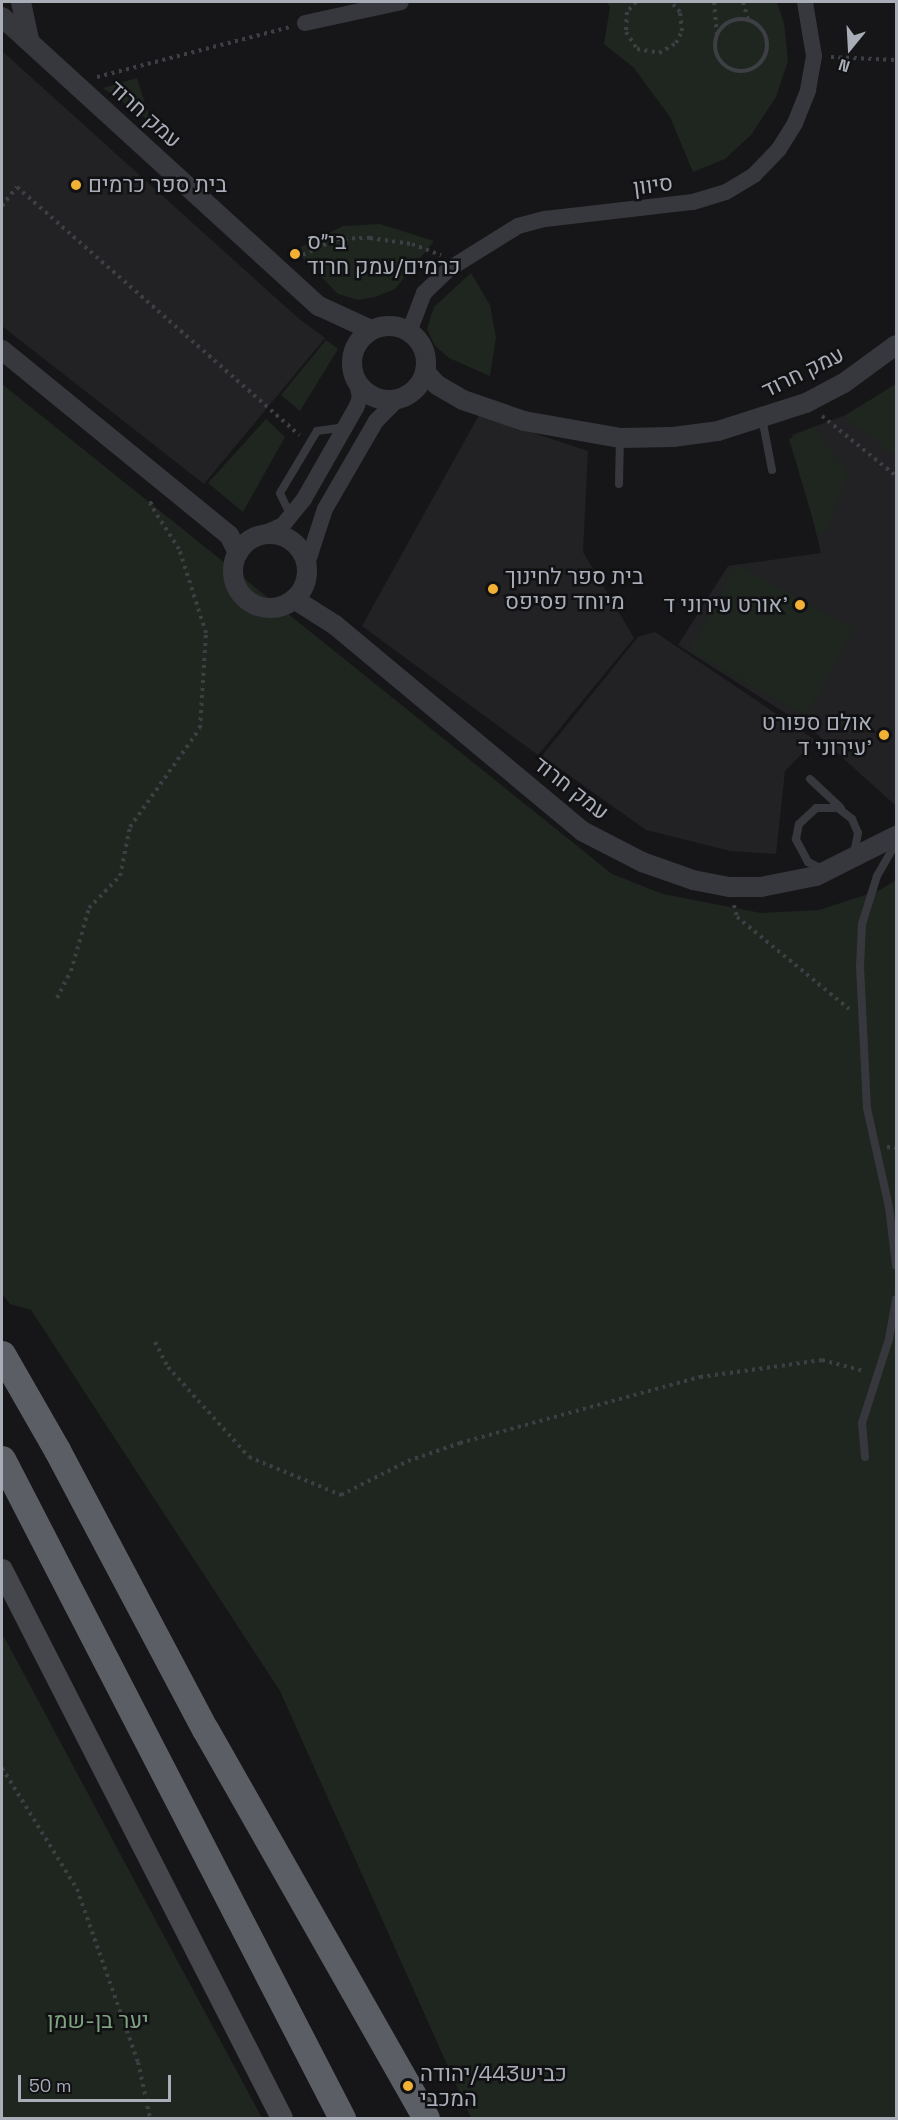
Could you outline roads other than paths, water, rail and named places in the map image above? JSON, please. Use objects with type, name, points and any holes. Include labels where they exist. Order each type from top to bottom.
[{"type":"highway","points":[[2,1354],[57,1450],[205,1729],[426,2118]]},
{"type":"highway","points":[[2,1459],[342,2118]]},
{"type":"main road","points":[[2,1570],[282,2118]]},
{"type":"street","points":[[21,2],[29,41]]},
{"type":"street","points":[[305,22],[400,2]]},
{"type":"street","name":"סיוון","points":[[409,332],[424,293],[458,262],[518,226],[544,219],[693,202],[726,192],[754,175],[779,149],[795,123],[808,90],[814,56],[805,2]]},
{"type":"street","name":"עמק חרוד","points":[[2,16],[319,306],[371,330]]},
{"type":"street","points":[[397,327],[409,332],[423,349],[426,362],[418,386],[398,399],[376,421],[325,509],[307,564],[303,589],[294,599],[268,608],[247,600],[234,578],[238,553],[249,540],[283,525],[291,516],[346,426],[360,398],[352,358],[361,338],[371,330],[397,327]]},
{"type":"street","name":"עמק חרוד","points":[[426,362],[426,373],[463,400],[524,421],[620,438],[674,437],[762,418],[806,403],[844,383],[897,345]]},
{"type":"street","points":[[2,350],[229,535],[238,553]]},
{"type":"street","points":[[357,383],[377,398],[398,399]]},
{"type":"street","points":[[261,535],[273,534],[294,542],[307,564]]},
{"type":"street","name":"עמק חרוד","points":[[294,599],[335,625],[582,831],[642,862],[693,880],[730,887],[784,885],[837,867],[897,836]]},
{"type":"lane","points":[[762,418],[772,470]]},
{"type":"lane","points":[[291,516],[280,493],[316,431],[346,426]]},
{"type":"lane","points":[[619,484],[620,438]]},
{"type":"lane","points":[[810,779],[844,810],[858,833],[855,853],[837,867],[815,867],[803,856],[796,839],[800,824],[816,808],[831,806],[844,810]]},
{"type":"lane","points":[[897,843],[877,876],[862,924],[861,1019],[867,1108],[889,1207],[897,1266]]},
{"type":"lane","points":[[865,1457],[862,1423],[889,1339],[897,1300]]},
{"type":"place","name":"בית ספר כרמים","points":[[76,185]]},
{"type":"place","name":"בי״ס כרמים/עמק חרוד","points":[[295,254]]},
{"type":"place","name":"בית ספר לחינוך מיוחד פסיפס","points":[[493,589]]},
{"type":"place","name":"אורט עירוני ד'","points":[[800,605]]},
{"type":"place","name":"אולם ספורט עירוני ד'","points":[[884,735]]},
{"type":"place","name":"כביש443/יהודה המכבי","points":[[408,2086]]},
{"type":"park label","name":"יער בן-שמן","points":[[98,2021]]}]
